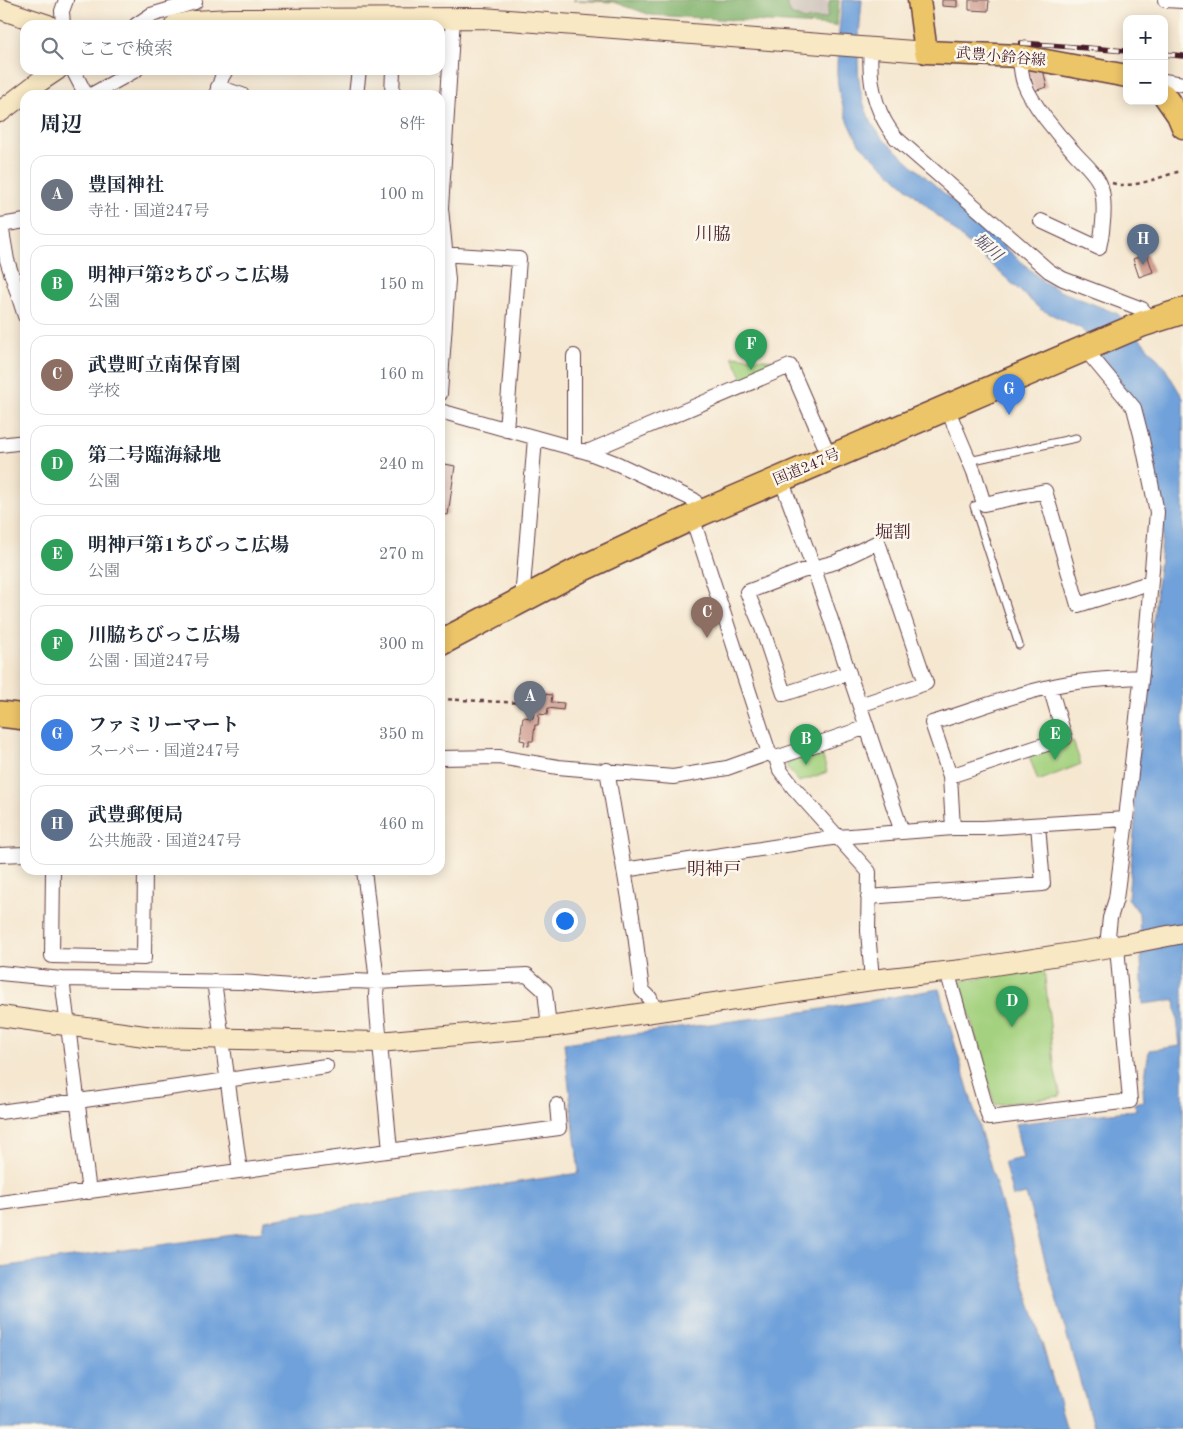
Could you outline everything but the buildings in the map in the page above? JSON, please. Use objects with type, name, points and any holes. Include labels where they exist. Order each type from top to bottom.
[{"type":"highway","name":"国道247号","points":[[445,641],[578,571],[696,515],[1147,322],[1183,311]]},
{"type":"highway","points":[[0,714],[20,716]]},
{"type":"main road","points":[[919,0],[926,52]]},
{"type":"main road","name":"武豊小鈴谷線","points":[[926,52],[1020,56],[1123,75]]},
{"type":"street","points":[[63,20],[62,11],[66,0]]},
{"type":"street","points":[[1165,0],[1183,1]]},
{"type":"street","points":[[0,8],[34,20]]},
{"type":"street","points":[[144,20],[151,15],[185,12],[328,20]]},
{"type":"street","points":[[445,67],[453,18]]},
{"type":"street","points":[[408,20],[482,18],[926,52]]},
{"type":"street","points":[[871,48],[870,62],[873,93],[886,126],[896,138],[1049,271],[1063,279],[1142,309],[1147,322]]},
{"type":"street","points":[[1020,56],[1023,81],[1031,96],[1062,140],[1097,178],[1101,188],[1103,214],[1102,236],[1099,248],[1041,221]]},
{"type":"street","points":[[28,90],[49,75]]},
{"type":"street","points":[[76,75],[83,90]]},
{"type":"street","points":[[100,90],[127,75]]},
{"type":"street","points":[[217,90],[223,75]]},
{"type":"street","points":[[357,90],[358,75]]},
{"type":"street","points":[[392,90],[393,75]]},
{"type":"street","points":[[444,90],[445,75]]},
{"type":"street","points":[[0,112],[20,96]]},
{"type":"street","points":[[20,221],[1,225],[4,261],[20,303]]},
{"type":"street","points":[[445,254],[519,259],[506,430]]},
{"type":"street","points":[[445,264],[448,280],[445,323]]},
{"type":"street","points":[[947,972],[990,1118],[1130,1101],[1116,946],[1108,936],[1110,918],[1116,899],[1147,626],[1149,582],[1157,512],[1134,408],[1089,348]]},
{"type":"street","points":[[574,356],[574,448]]},
{"type":"street","points":[[588,452],[790,366],[830,458]]},
{"type":"street","points":[[947,408],[984,504],[1045,491],[1078,605],[1149,582]]},
{"type":"street","points":[[445,412],[588,452],[694,500],[696,515],[773,755],[780,770],[869,872],[868,931],[872,980]]},
{"type":"street","points":[[522,600],[535,438]]},
{"type":"street","points":[[0,445],[20,443]]},
{"type":"street","points":[[780,479],[814,569],[902,832]]},
{"type":"street","points":[[849,673],[784,694],[762,628],[747,592],[802,571],[836,562],[878,542],[926,683],[860,704]]},
{"type":"street","points":[[952,828],[950,776],[932,724],[1050,686],[1088,680],[1140,677]]},
{"type":"street","points":[[950,776],[1065,738],[1050,686]]},
{"type":"street","points":[[445,758],[499,757],[558,767],[673,777],[688,776],[727,768],[867,727]]},
{"type":"street","points":[[607,770],[635,934],[642,990],[650,998],[655,1011]]},
{"type":"street","points":[[624,870],[838,837],[952,828],[983,828],[1125,819]]},
{"type":"street","points":[[868,897],[1043,884],[1038,825]]},
{"type":"street","points":[[0,855],[20,854]]},
{"type":"street","points":[[53,875],[52,956],[144,958],[145,875]]},
{"type":"street","points":[[365,875],[377,982],[376,995],[390,1150]]},
{"type":"street","points":[[0,1016],[152,1037],[380,1042],[549,1027],[872,980],[947,972],[1116,946],[1183,933]]},
{"type":"street","points":[[0,973],[62,979],[242,982],[291,986],[354,981],[377,982],[527,975],[545,991],[549,1027]]},
{"type":"street","points":[[62,979],[89,1192]]},
{"type":"street","points":[[214,982],[240,1171]]},
{"type":"street","points":[[0,1112],[326,1066]]},
{"type":"street","points":[[0,1203],[559,1128],[557,1105]]},
{"type":"lane","points":[[969,461],[1076,438]]},
{"type":"lane","points":[[984,504],[974,506],[1019,645]]},
{"type":"path","points":[[1097,178],[1118,185],[1138,183],[1181,171]]},
{"type":"path","points":[[445,699],[525,703]]},
{"type":"shaded area","points":[[785,0],[830,0],[827,18],[804,20],[791,14]]},
{"type":"green space","points":[[573,0],[785,0],[791,14],[804,20],[827,18],[830,0],[839,0],[837,26],[651,15],[614,2]]},
{"type":"green space","points":[[732,356],[785,361],[743,379]]},
{"type":"green space","points":[[1073,741],[1081,764],[1038,781],[1029,756]]},
{"type":"green space","points":[[821,749],[827,772],[799,782],[787,768],[787,762]]},
{"type":"green space","points":[[1044,968],[1055,1073],[1061,1096],[995,1105],[960,981]]},
{"type":"water","name":"堀川","points":[[842,0],[862,0],[858,47],[859,80],[866,111],[884,140],[1044,282],[1060,291],[1118,314],[1163,365],[1183,398],[1183,1429],[1094,1429],[1026,1194],[1013,1197],[1004,1162],[1023,1158],[1015,1124],[1136,1110],[1135,1103],[1144,1101],[1143,1090],[1149,1050],[1180,1046],[1175,1000],[1143,1004],[1139,913],[1128,898],[1136,811],[1133,806],[1164,521],[1163,507],[1139,413],[1082,329],[1040,309],[860,145],[847,117],[838,87],[837,59]]},
{"type":"water","points":[[939,989],[1067,1429],[0,1429],[0,1267],[262,1231],[264,1220],[579,1173],[564,1043],[810,1011]]},
{"type":"railway","points":[[1021,43],[1123,51]]},
{"type":"railway","points":[[1168,54],[1183,56]]},
{"type":"place","name":"武豊郵便局","points":[[1143,265]]},
{"type":"place","name":"川脇ちびっこ広場","points":[[751,370]]},
{"type":"place","name":"ファミリーマート","points":[[1009,415]]},
{"type":"place","name":"武豊町立南保育園","points":[[707,638]]},
{"type":"place","name":"豊国神社","points":[[530,722]]},
{"type":"place","name":"明神戸第1ちびっこ広場","points":[[1055,760]]},
{"type":"place","name":"明神戸第2ちびっこ広場","points":[[806,765]]},
{"type":"place","name":"第二号臨海緑地","points":[[1012,1027]]},
{"type":"district","name":"川脇","points":[[713,235]]},
{"type":"district","name":"堀割","points":[[893,533]]},
{"type":"district","name":"明神戸","points":[[714,870]]}]
